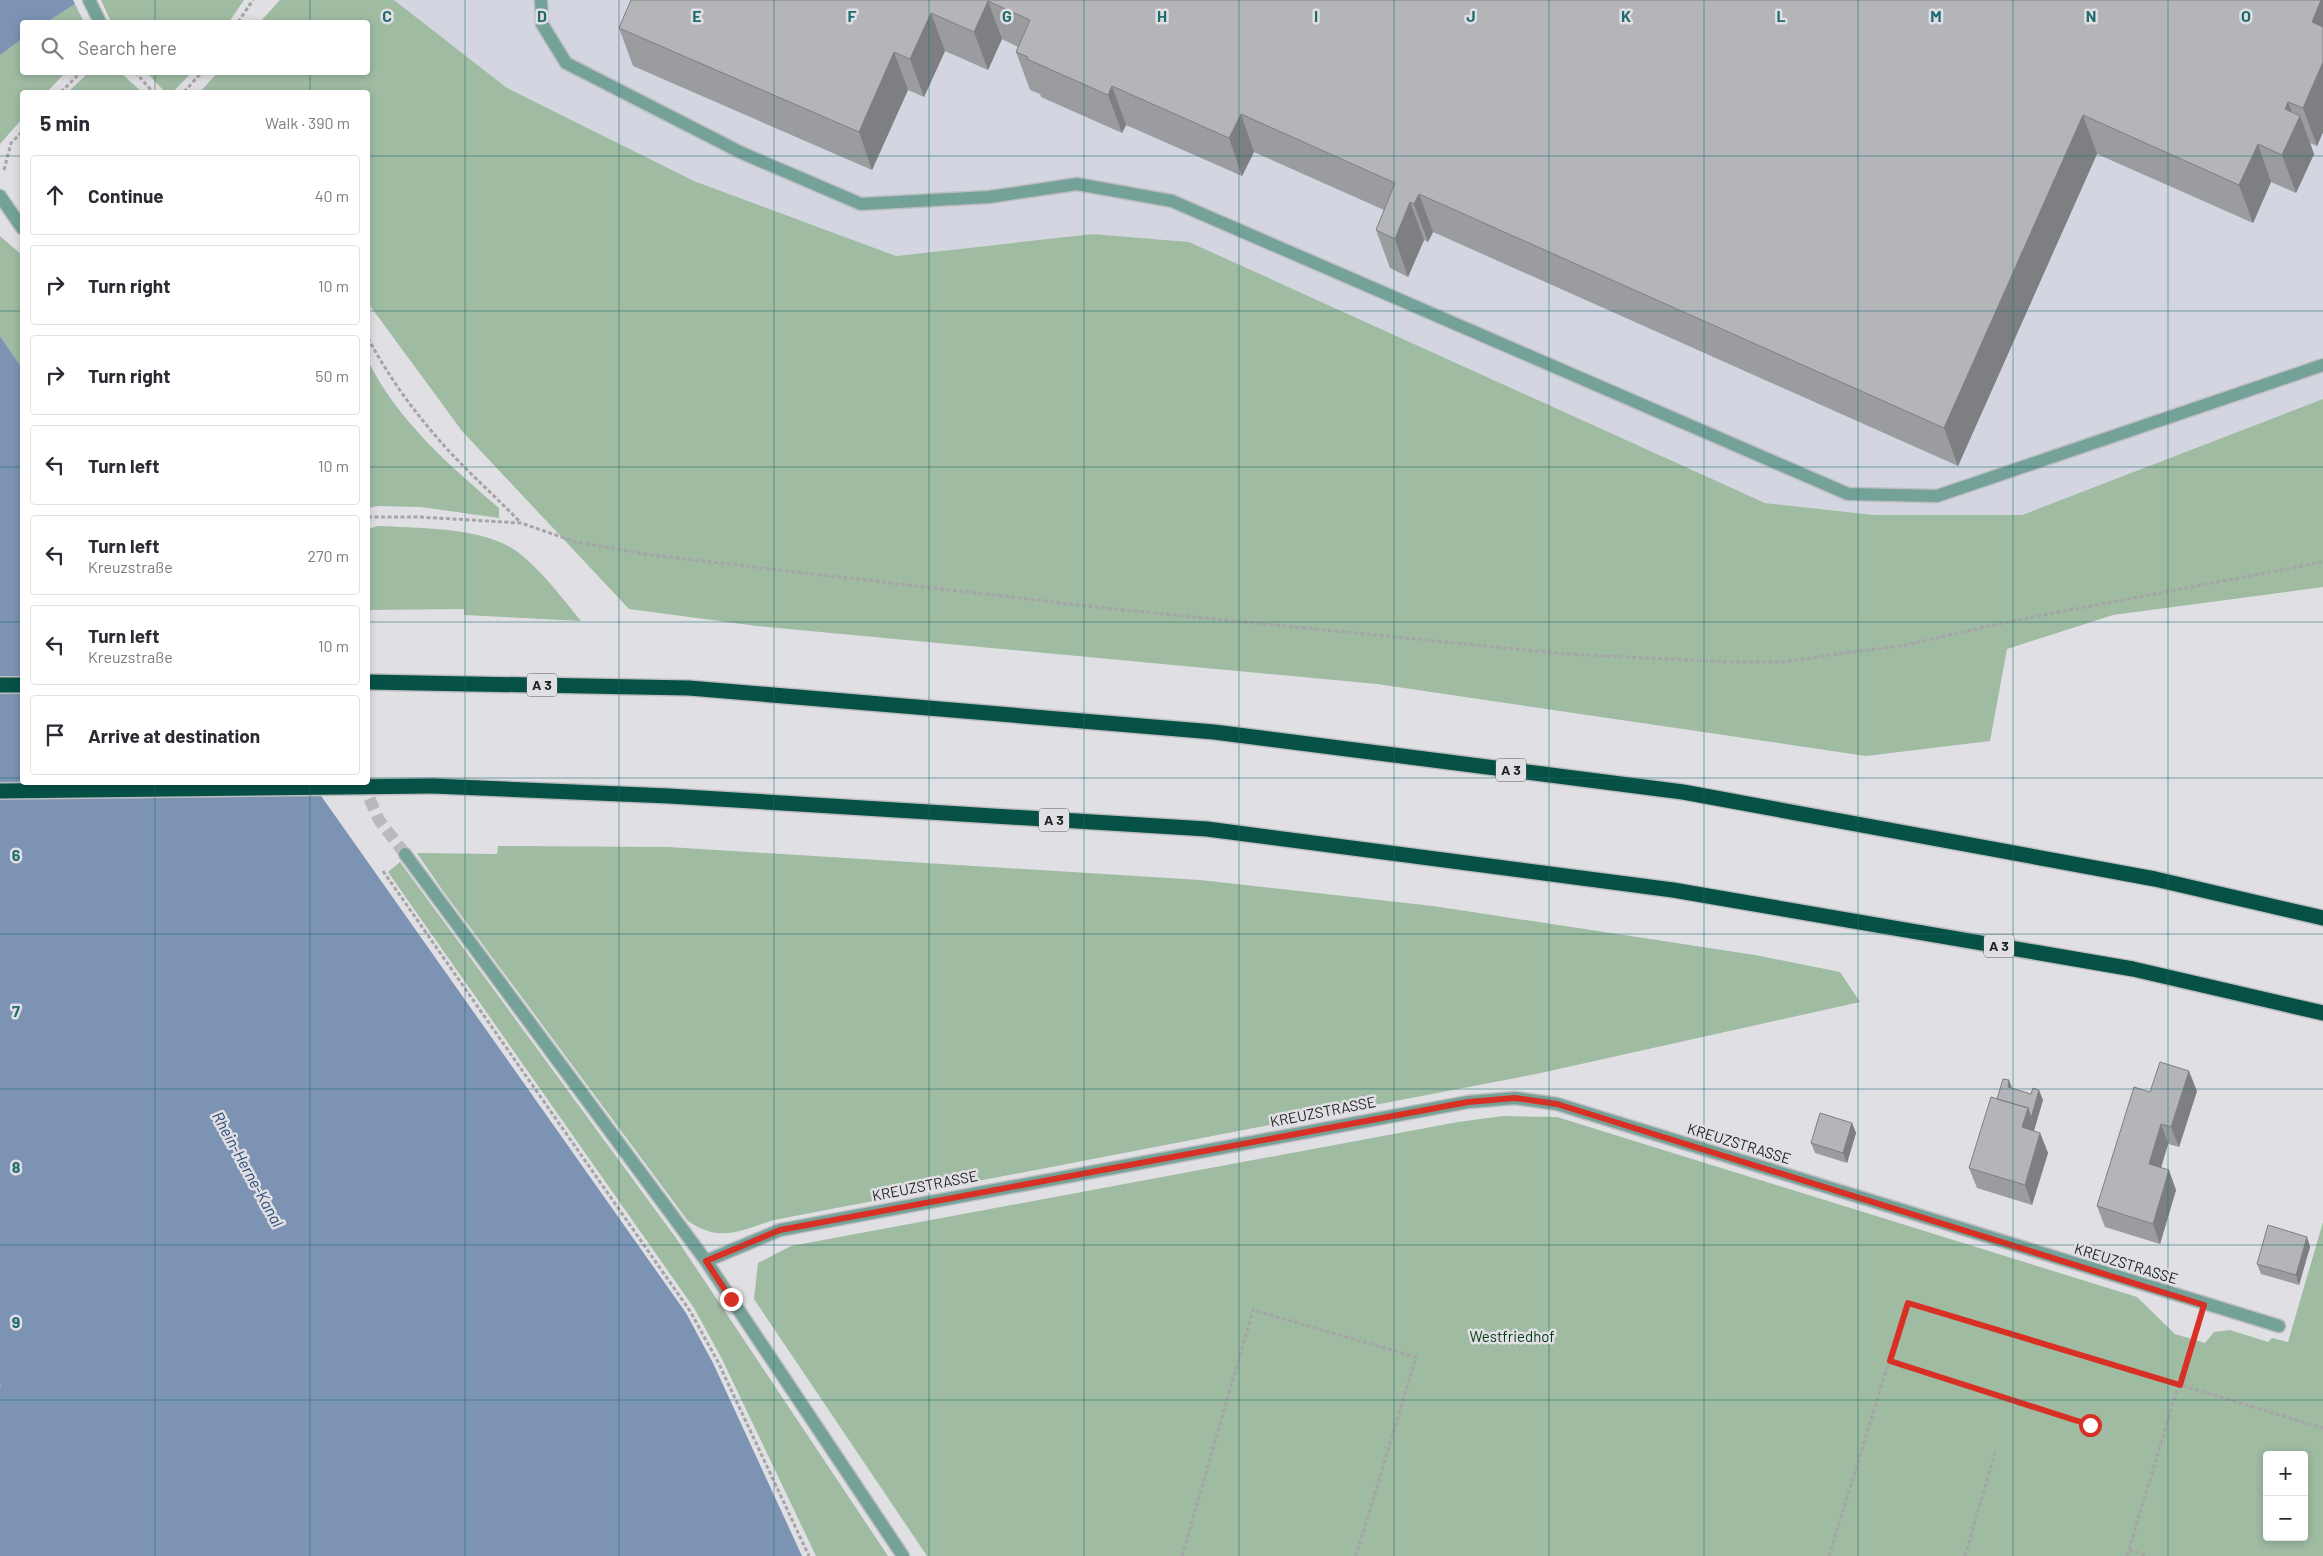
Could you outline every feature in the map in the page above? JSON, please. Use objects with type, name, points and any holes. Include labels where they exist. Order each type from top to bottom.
[{"type":"highway","name":"A 3","points":[[370,682],[689,688],[1214,732],[1683,792],[2155,879],[2323,918]]},
{"type":"highway","points":[[0,685],[20,685]]},
{"type":"highway","name":"A 3","points":[[0,791],[433,786],[669,796],[1207,829],[1673,890],[2134,969],[2323,1013]]},
{"type":"street","points":[[89,0],[99,20]]},
{"type":"street","points":[[541,0],[542,24],[566,63],[742,153],[861,204],[989,197],[1078,184],[1172,202],[1848,494],[1937,496],[2323,365]]},
{"type":"street","points":[[0,196],[20,225]]},
{"type":"street","points":[[405,854],[706,1261],[902,1556]]},
{"type":"street","name":"KREUZSTRASSE","points":[[706,1261],[780,1230],[1468,1102],[1515,1098],[1557,1104],[2204,1305],[2279,1326]]},
{"type":"path","points":[[239,20],[253,0]]},
{"type":"path","points":[[63,90],[77,75]]},
{"type":"path","points":[[138,75],[151,90]]},
{"type":"path","points":[[186,90],[199,75]]},
{"type":"path","points":[[2,175],[11,143],[20,134]]},
{"type":"path","points":[[370,342],[380,361],[422,419],[448,450],[521,523]]},
{"type":"path","points":[[370,517],[419,517],[521,523],[576,542],[651,555],[848,579],[1447,644],[1566,654],[1729,662],[1782,662],[1905,645],[2012,621],[2323,562]]},
{"type":"path","points":[[382,868],[384,875],[690,1311],[718,1362],[809,1556]]},
{"type":"path","points":[[1829,1556],[1908,1303],[2323,1428]]},
{"type":"path","points":[[2127,1556],[2204,1305]]},
{"type":"path","points":[[1182,1556],[1253,1310],[1416,1357],[1356,1556]]},
{"type":"path","points":[[1890,1361],[2090,1425]]},
{"type":"path","points":[[1964,1556],[1995,1453]]},
{"type":"path","points":[[2129,1550],[2148,1556]]},
{"type":"shaded area","points":[[394,0],[2323,0],[2323,399],[2022,515],[1874,515],[1765,503],[1189,242],[1093,234],[896,256],[694,181],[507,88]]},
{"type":"green space","points":[[101,0],[244,0],[230,20],[110,20]]},
{"type":"green space","points":[[280,0],[394,0],[507,88],[694,181],[896,256],[1093,234],[1189,242],[1765,503],[1874,515],[2022,515],[2323,399],[2323,587],[2113,615],[2007,649],[1990,741],[1866,756],[1377,684],[757,626],[629,609],[462,431],[370,306],[370,90],[202,90],[215,75],[370,75],[370,20],[262,20]]},
{"type":"green space","points":[[75,4],[83,20],[50,20]]},
{"type":"green space","points":[[20,40],[20,75],[63,75],[49,90],[20,90],[20,121],[0,144],[0,55]]},
{"type":"green space","points":[[86,75],[123,75],[140,90],[70,90]]},
{"type":"green space","points":[[149,75],[189,75],[175,90],[163,90]]},
{"type":"green space","points":[[0,236],[20,253],[20,365],[0,336]]},
{"type":"green space","points":[[370,365],[380,383],[409,423],[443,458],[499,508],[499,518],[421,507],[378,506],[370,508]]},
{"type":"green space","points":[[378,526],[452,530],[489,538],[505,544],[536,568],[581,621],[464,615],[464,609],[370,610],[370,528]]},
{"type":"green space","points":[[498,846],[669,847],[1200,880],[1433,906],[1755,955],[1840,972],[1860,1002],[1536,1074],[774,1220],[730,1233],[710,1232],[688,1221],[443,891],[417,853],[497,854]]},
{"type":"green space","points":[[400,862],[676,1238],[888,1556],[816,1556],[722,1359],[694,1308],[388,872]]},
{"type":"green space","name":"Westfriedhof","points":[[1503,1116],[1557,1117],[2137,1297],[2175,1334],[2205,1343],[2214,1332],[2230,1330],[2268,1342],[2272,1338],[2288,1342],[2323,1222],[2323,1556],[927,1556],[754,1299],[758,1263],[791,1246],[1458,1122]]},
{"type":"water","points":[[0,0],[73,0],[75,4],[50,20],[20,20],[20,40],[0,55]]},
{"type":"water","name":"Rhein-Herne-Kanal","points":[[0,336],[20,365],[20,785],[313,785],[686,1313],[713,1363],[802,1556],[0,1556]]},
{"type":"building","points":[[631,0],[2321,0],[2312,22],[2323,27],[2323,62],[2303,108],[2288,102],[2285,109],[2300,116],[2282,155],[2258,144],[2239,185],[2083,115],[1944,428],[1419,194],[1414,204],[1410,202],[1395,239],[1376,230],[1395,183],[1241,114],[1229,138],[1112,86],[1108,95],[1027,59],[1028,57],[1016,52],[1030,20],[988,1],[974,32],[931,13],[910,59],[894,52],[859,132],[619,28]]},
{"type":"building","points":[[2160,1062],[2189,1071],[2171,1127],[2161,1124],[2149,1164],[2169,1170],[2153,1224],[2097,1206],[2134,1087],[2150,1092]]},
{"type":"building","points":[[2003,1079],[2009,1080],[2008,1087],[2031,1094],[2033,1088],[2039,1090],[2031,1118],[2028,1108],[1997,1099]]},
{"type":"building","points":[[1991,1097],[2028,1108],[2022,1127],[2040,1133],[2025,1185],[1969,1168]]},
{"type":"building","points":[[1820,1113],[1852,1123],[1843,1153],[1811,1143]]},
{"type":"building","points":[[2268,1225],[2307,1237],[2296,1275],[2257,1264]]},
{"type":"tunnel","points":[[363,785],[379,820],[405,854]]},
{"type":"route","points":[[731,1299],[706,1261],[780,1230],[1468,1102],[1515,1098],[1557,1104],[2204,1305],[2180,1385],[1908,1303],[1890,1361],[2090,1425]]}]
